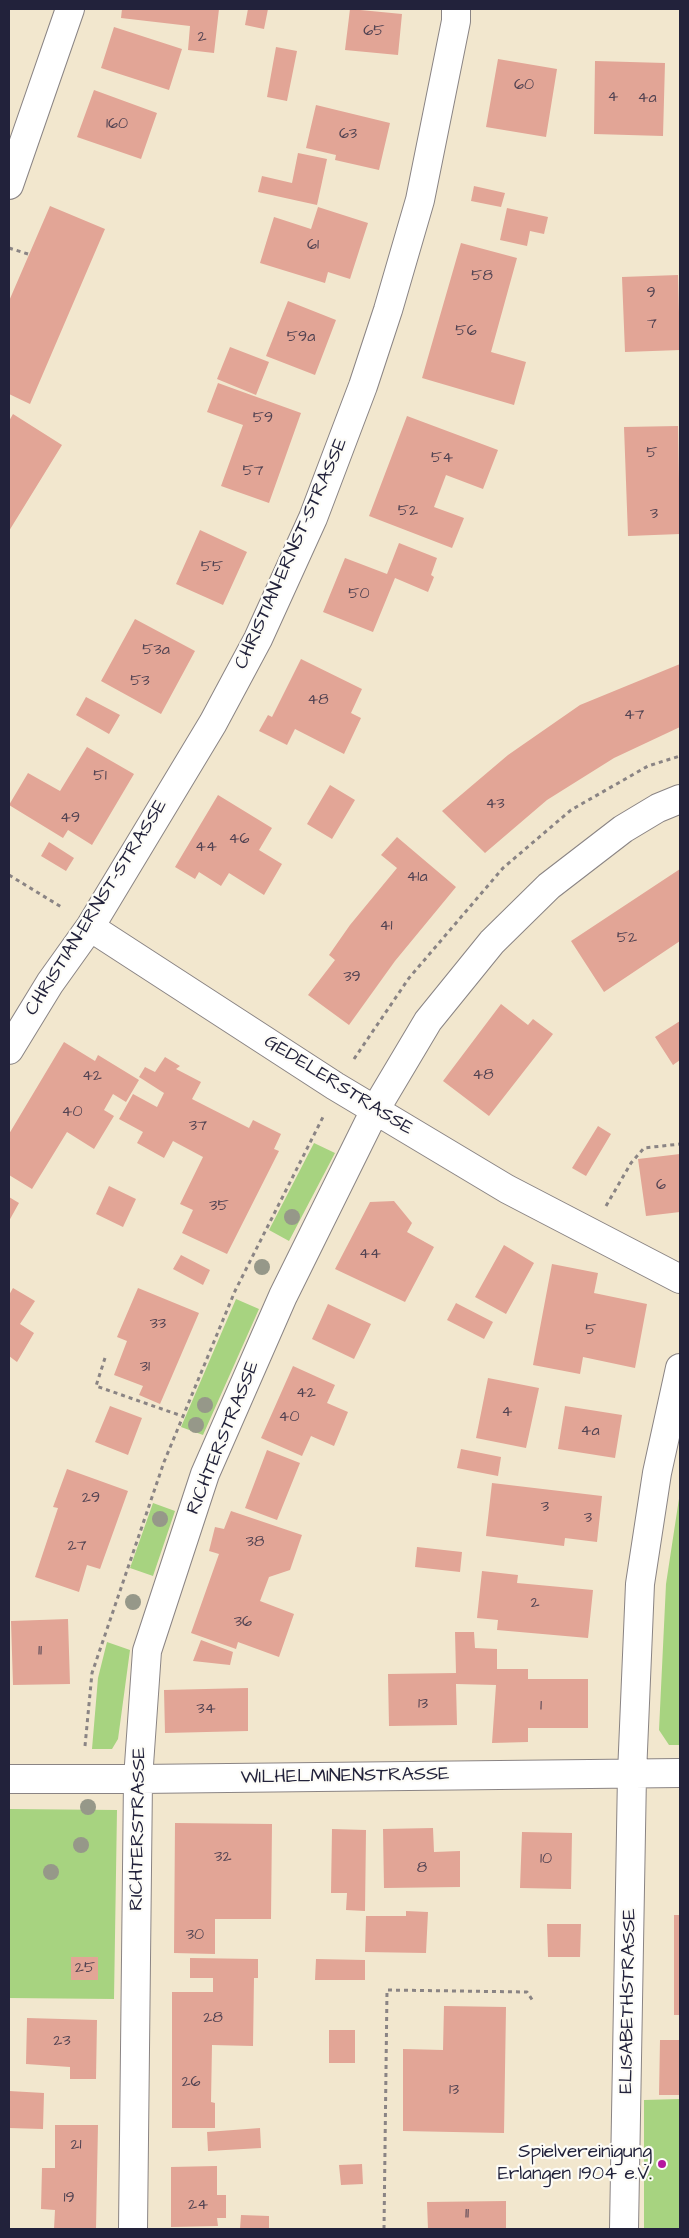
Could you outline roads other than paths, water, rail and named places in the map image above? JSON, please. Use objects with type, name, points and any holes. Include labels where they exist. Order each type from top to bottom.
[{"type":"street","points":[[9,184],[70,9]]},
{"type":"street","name":"CHRISTIAN-ERNST-STRASSE","points":[[9,1050],[50,983],[90,927],[213,723],[245,665],[313,518],[364,386],[420,200],[456,21],[456,9]]},
{"type":"street","name":"RICHTERSTRASSE","points":[[133,2229],[138,1779],[147,1651],[205,1474],[283,1296],[375,1110],[428,1021],[492,942],[549,886],[623,828],[658,808],[680,799]]},
{"type":"street","name":"GEDELERSTRASSE","points":[[90,927],[375,1110],[507,1189],[680,1279]]},
{"type":"street","name":"ELISABETHSTRASSE","points":[[624,2229],[632,1774],[640,1584],[657,1473],[680,1368]]},
{"type":"street","name":"WILHELMINENSTRASSE","points":[[9,1779],[680,1773]]},
{"type":"place","name":"Spielvereinigung Erlangen 1904 e.V.","points":[[662,2164]]}]
